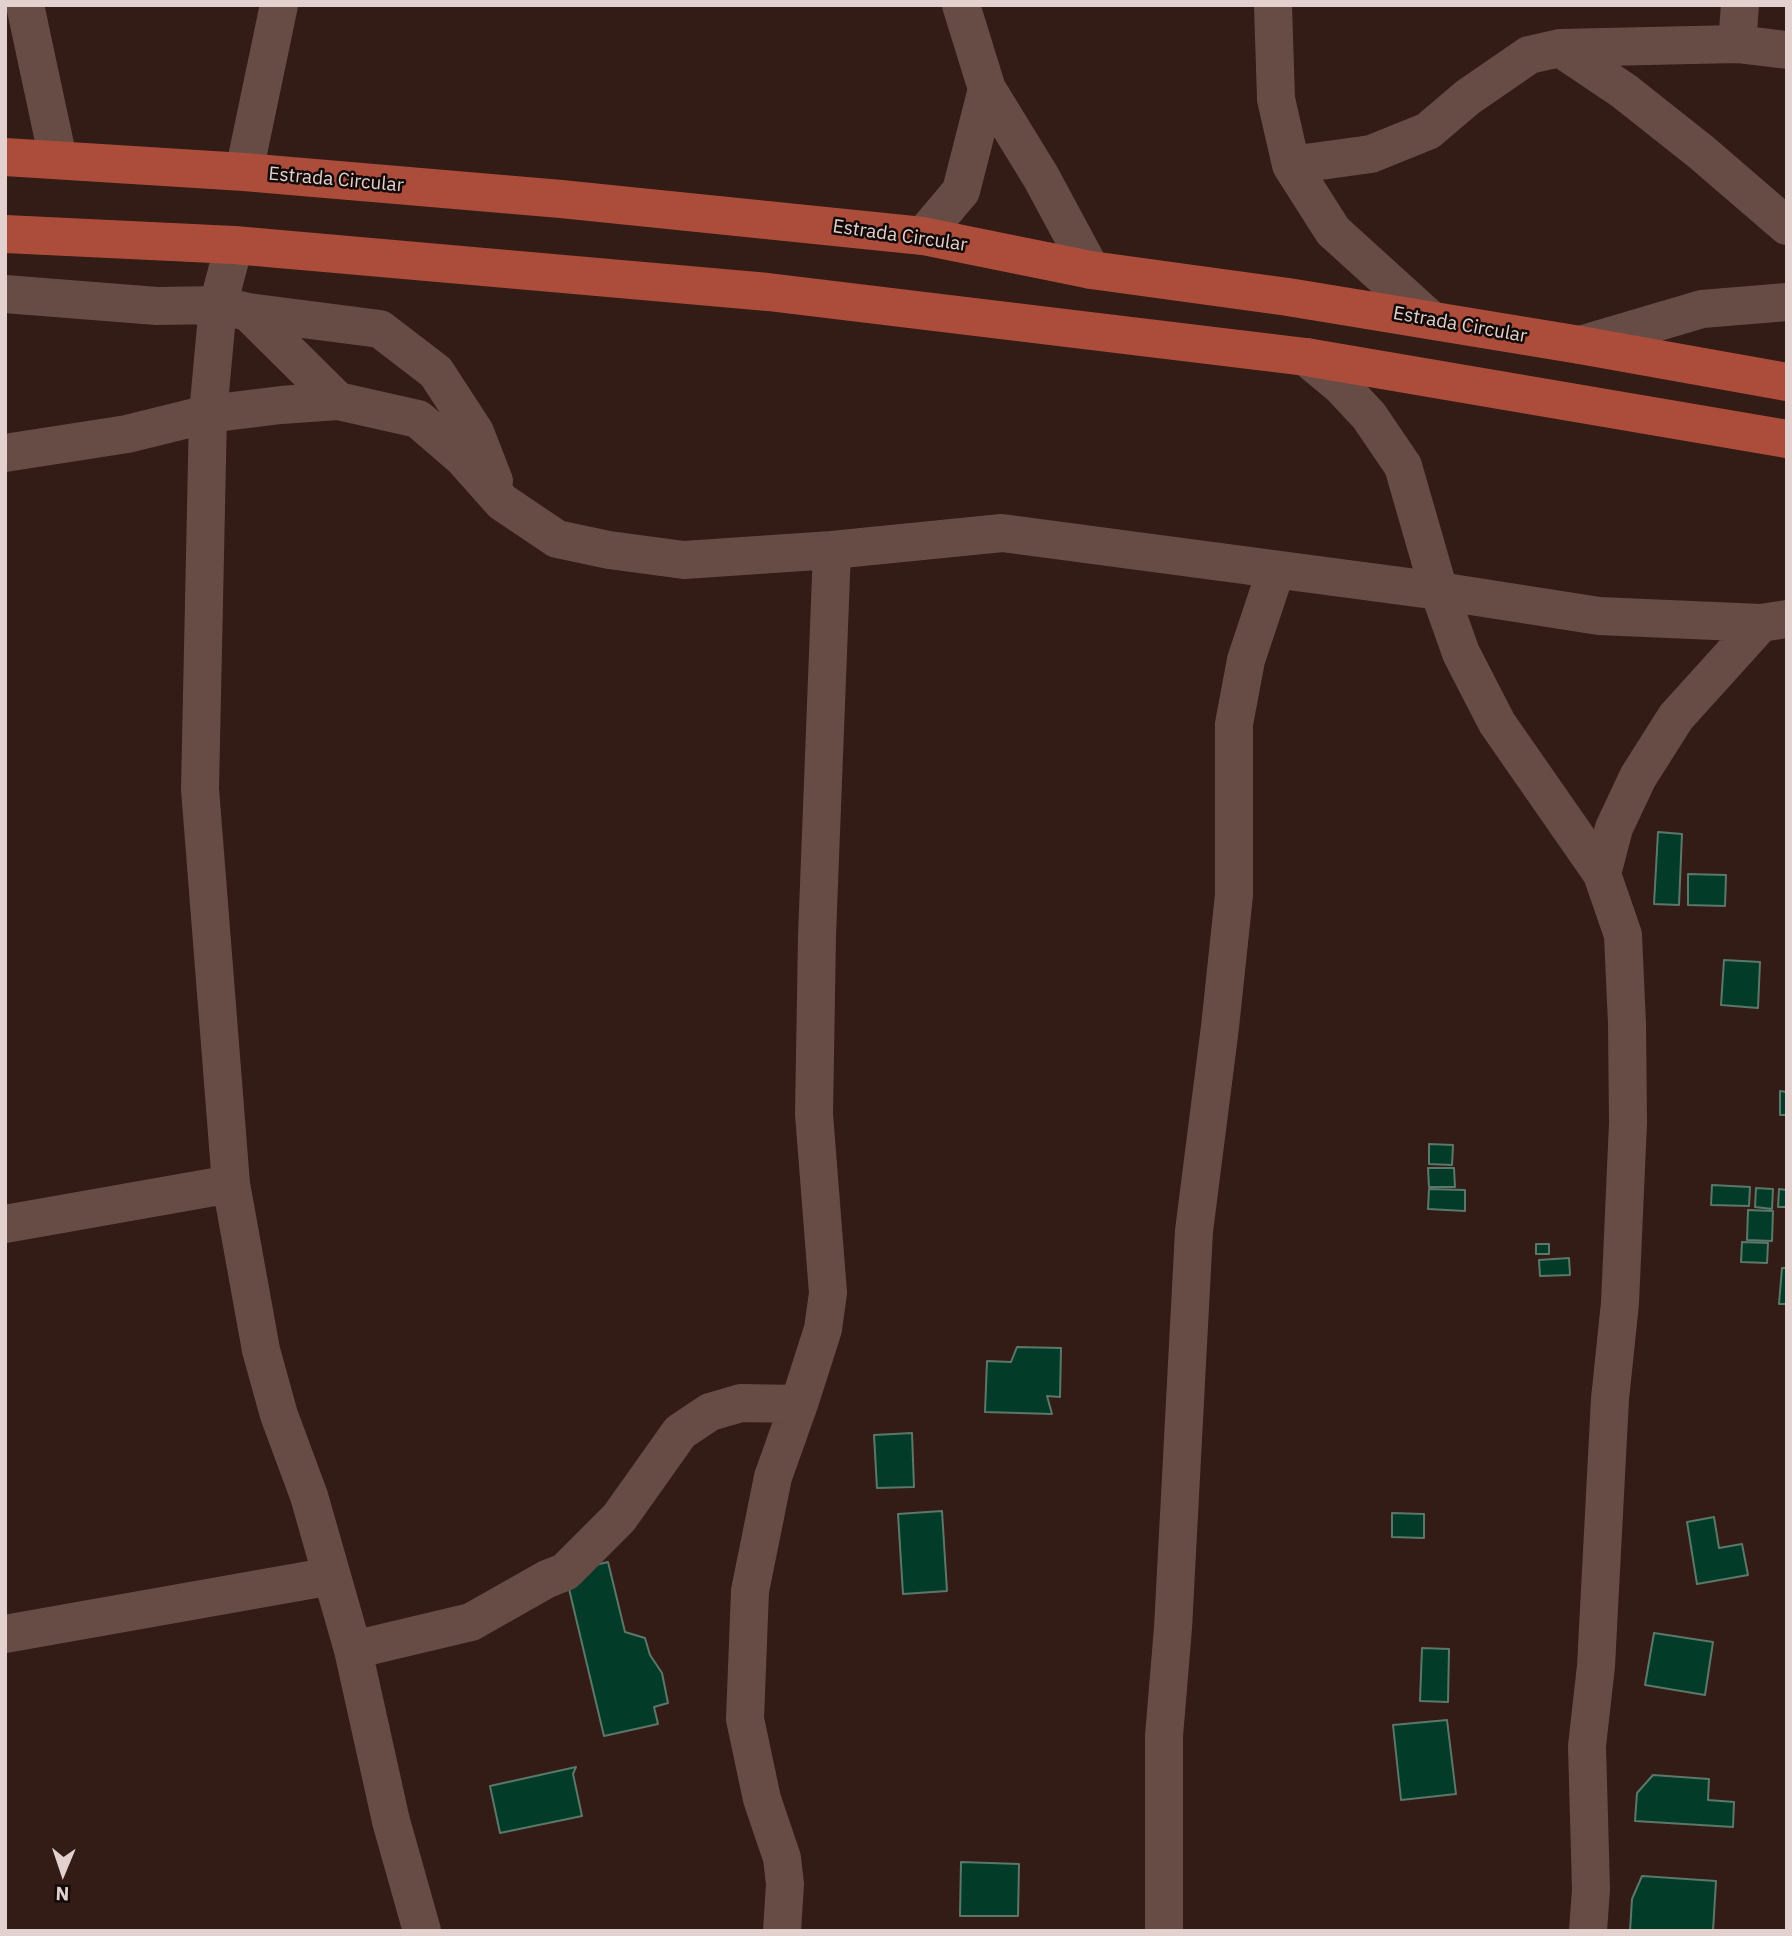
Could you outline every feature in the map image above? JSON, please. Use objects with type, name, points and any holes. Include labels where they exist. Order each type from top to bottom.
[{"type":"main road","name":"Estrada Circular","points":[[5,157],[244,172],[561,199],[923,236],[1091,270],[1431,320],[1787,382]]},
{"type":"main road","points":[[5,234],[234,245],[768,292],[1306,357],[1787,439]]},
{"type":"street","points":[[25,5],[58,159]]},
{"type":"street","points":[[244,172],[279,5]]},
{"type":"street","points":[[961,5],[987,89],[1041,177],[1091,270]]},
{"type":"street","points":[[1273,5],[1276,99],[1291,165],[1333,231],[1431,320]]},
{"type":"street","points":[[1737,44],[1740,5]]},
{"type":"street","points":[[1291,165],[1371,153],[1428,131],[1468,97],[1530,55],[1560,48],[1737,44],[1787,50]]},
{"type":"street","points":[[1560,48],[1624,91],[1701,152],[1787,226]]},
{"type":"street","points":[[923,236],[961,191],[987,89]]},
{"type":"street","points":[[234,245],[233,309],[208,414],[200,789],[231,1184],[261,1350],[279,1415],[309,1496],[353,1650],[391,1821],[422,1931]]},
{"type":"street","points":[[5,294],[233,309],[380,328],[436,372],[475,432],[502,502]]},
{"type":"street","points":[[1580,345],[1702,309],[1787,302]]},
{"type":"street","points":[[233,309],[338,401]]},
{"type":"street","points":[[1306,357],[1342,387],[1369,416],[1403,466],[1439,591],[1461,653],[1497,723],[1602,874],[1623,935],[1628,1123],[1620,1303],[1610,1399],[1596,1666],[1587,1746],[1591,1889],[1588,1931]]},
{"type":"street","points":[[5,453],[127,434],[208,414],[338,401],[418,419],[462,457],[502,502],[557,539],[609,550],[684,560],[832,550],[1002,533],[1439,591],[1599,616],[1774,621]]},
{"type":"street","points":[[782,1931],[785,1884],[782,1858],[762,1798],[745,1719],[750,1591],[773,1477],[823,1329],[828,1293],[814,1114],[817,936],[832,550]]},
{"type":"street","points":[[1164,1931],[1164,1736],[1173,1628],[1194,1231],[1234,895],[1234,724],[1246,660],[1276,570]]},
{"type":"street","points":[[1602,874],[1614,828],[1633,787],[1675,717],[1774,621]]},
{"type":"street","points":[[5,1224],[231,1184]]},
{"type":"street","points":[[353,1650],[471,1622],[547,1579],[565,1572],[619,1518],[680,1432],[710,1412],[741,1403],[799,1404]]},
{"type":"street","points":[[5,1634],[332,1576]]},
{"type":"building","points":[[1658,832],[1682,834],[1679,905],[1654,904]]},
{"type":"building","points":[[1688,874],[1726,875],[1725,906],[1688,905]]},
{"type":"building","points":[[1724,960],[1760,962],[1758,1008],[1721,1005]]},
{"type":"building","points":[[1780,1091],[1787,1092],[1787,1115],[1780,1115]]},
{"type":"building","points":[[1429,1144],[1453,1145],[1452,1165],[1429,1164]]},
{"type":"building","points":[[1428,1168],[1454,1168],[1455,1187],[1429,1187]]},
{"type":"building","points":[[1712,1185],[1750,1187],[1749,1206],[1711,1205]]},
{"type":"building","points":[[1756,1188],[1773,1189],[1772,1209],[1755,1207]]},
{"type":"building","points":[[1429,1189],[1465,1190],[1465,1211],[1428,1209]]},
{"type":"building","points":[[1779,1189],[1787,1190],[1787,1207],[1778,1207]]},
{"type":"building","points":[[1748,1210],[1773,1211],[1772,1241],[1747,1240]]},
{"type":"building","points":[[1742,1242],[1768,1243],[1767,1263],[1741,1262]]},
{"type":"building","points":[[1536,1244],[1549,1244],[1549,1254],[1536,1254]]},
{"type":"building","points":[[1569,1258],[1570,1275],[1540,1276],[1539,1260]]},
{"type":"building","points":[[1782,1268],[1787,1268],[1787,1304],[1779,1304]]},
{"type":"building","points":[[1017,1347],[1061,1348],[1060,1397],[1047,1396],[1052,1414],[985,1412],[987,1361],[1011,1362]]},
{"type":"building","points":[[912,1433],[914,1487],[877,1488],[874,1435]]},
{"type":"building","points":[[942,1511],[947,1591],[903,1594],[898,1514]]},
{"type":"building","points":[[1392,1513],[1424,1514],[1424,1538],[1392,1537]]},
{"type":"building","points":[[1714,1517],[1719,1548],[1742,1544],[1748,1575],[1697,1584],[1687,1522]]},
{"type":"building","points":[[608,1562],[625,1632],[645,1638],[650,1655],[662,1673],[668,1703],[654,1707],[658,1724],[604,1736],[565,1572]]},
{"type":"building","points":[[1654,1633],[1713,1642],[1705,1695],[1645,1685]]},
{"type":"building","points":[[1422,1648],[1449,1649],[1448,1702],[1420,1701]]},
{"type":"building","points":[[1447,1720],[1456,1794],[1401,1800],[1393,1725]]},
{"type":"building","points":[[576,1767],[573,1774],[582,1816],[500,1833],[490,1786]]},
{"type":"building","points":[[1653,1775],[1709,1779],[1708,1800],[1734,1802],[1733,1827],[1635,1821],[1637,1793]]},
{"type":"building","points":[[961,1862],[1019,1864],[1018,1916],[960,1916]]},
{"type":"building","points":[[1642,1876],[1716,1881],[1713,1931],[1630,1931],[1632,1899]]}]
